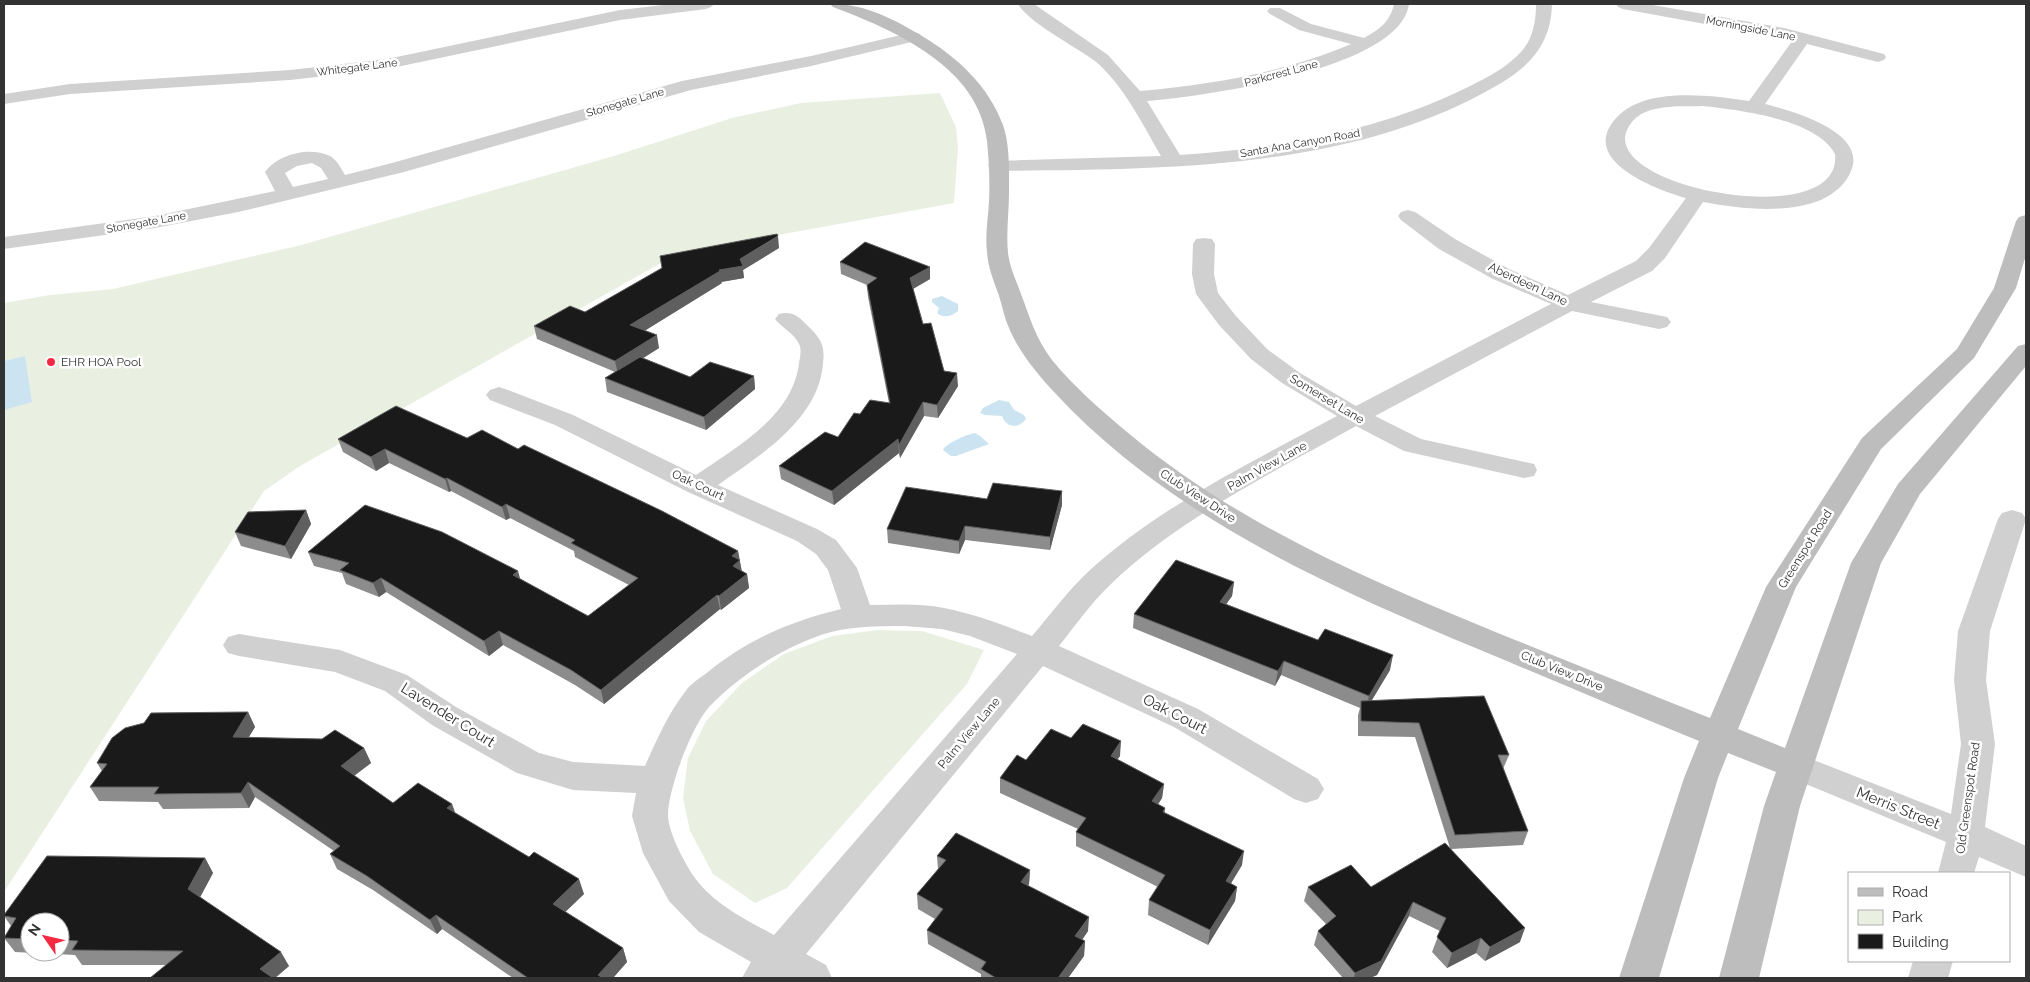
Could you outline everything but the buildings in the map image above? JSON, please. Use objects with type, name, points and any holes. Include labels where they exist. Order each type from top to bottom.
[{"type":"main road","name":"Club View Drive","points":[[838,4],[885,22],[914,37],[949,63],[973,87],[994,126],[1000,198],[995,237],[999,267],[1023,333],[1046,368],[1088,412],[1136,455],[1204,502],[1269,542],[1382,598],[1796,766]]},
{"type":"main road","name":"Greenspot Road","points":[[1638,978],[1701,778],[1717,735],[1781,587],[1871,444],[1966,353],[2006,288],[2026,220]]},
{"type":"main road","points":[[1739,978],[1782,806],[1866,563],[1908,490],[2026,350]]},
{"type":"street","name":"Whitegate Lane","points":[[4,98],[70,90],[290,75],[387,64],[620,15],[706,4]]},
{"type":"street","points":[[1025,4],[1035,13],[1102,59],[1136,97],[1174,161]]},
{"type":"street","name":"Parkcrest Lane","points":[[1136,97],[1228,87],[1311,67],[1366,43],[1396,22],[1401,12],[1401,4]]},
{"type":"street","name":"Santa Ana Canyon Road","points":[[998,165],[1174,161],[1248,154],[1320,142],[1378,128],[1434,111],[1505,74],[1523,58],[1536,41],[1544,18],[1544,4]]},
{"type":"street","name":"Morningside Lane","points":[[1623,4],[1803,38],[1878,57]]},
{"type":"street","points":[[1276,12],[1305,27],[1366,43]]},
{"type":"street","name":"Stonegate Lane","points":[[4,243],[155,222],[238,206],[396,168],[688,84],[811,61],[914,37]]},
{"type":"street","points":[[1754,107],[1803,38]]},
{"type":"street","points":[[1703,101],[1754,107],[1811,126],[1836,142],[1844,154],[1843,167],[1838,178],[1829,188],[1814,196],[1757,202],[1698,195],[1646,176],[1630,166],[1618,154],[1614,145],[1615,136],[1625,120],[1643,107],[1670,102],[1703,101]]},
{"type":"street","points":[[287,194],[275,172],[278,168],[298,159],[317,158],[324,160],[340,182]]},
{"type":"street","name":"Palm View Lane","points":[[770,968],[1098,579],[1124,554],[1164,526],[1204,502],[1355,416],[1644,266],[1657,253],[1698,195]]},
{"type":"street","name":"Aberdeen Lane","points":[[1408,216],[1455,248],[1501,274],[1568,304],[1659,322]]},
{"type":"street","name":"Somerset Lane","points":[[1204,244],[1203,274],[1207,294],[1259,354],[1291,378],[1355,416],[1413,446],[1524,470]]},
{"type":"street","points":[[698,486],[755,445],[785,419],[808,388],[813,364],[811,344],[787,319]]},
{"type":"street","name":"Oak Court","points":[[499,394],[564,420],[698,486],[800,532],[826,547],[842,568],[860,616]]},
{"type":"street","name":"Old Greenspot Road","points":[[1956,872],[1966,835],[1978,744],[1970,680],[1974,631],[2012,519]]},
{"type":"street","name":"Oak Court","points":[[770,968],[712,920],[682,890],[661,852],[650,816],[656,780],[674,738],[697,699],[734,668],[785,638],[815,626],[860,616],[904,615],[942,618],[978,627],[1038,650],[1186,718],[1306,789]]},
{"type":"street","name":"Lavender Court","points":[[239,644],[340,662],[396,683],[444,716],[529,764],[573,776],[656,780]]},
{"type":"street","name":"Merris Street","points":[[1796,766],[1966,835],[2026,862]]},
{"type":"street","points":[[1928,978],[1932,962]]},
{"type":"street","points":[[770,968],[812,978]]},
{"type":"green space","points":[[940,93],[956,127],[958,149],[954,203],[679,253],[300,466],[264,491],[4,892],[4,303],[50,295],[113,289],[301,245],[614,156],[732,118],[801,103]]},
{"type":"green space","points":[[878,630],[922,631],[984,650],[967,684],[787,888],[755,903],[713,874],[690,831],[683,798],[688,758],[706,721],[742,683],[784,654],[832,636]]},
{"type":"water","points":[[942,296],[958,304],[958,311],[948,316],[942,316],[937,313],[939,308],[932,302],[932,299]]},
{"type":"water","points":[[25,356],[32,402],[4,410],[4,361]]},
{"type":"water","points":[[999,400],[1009,402],[1014,410],[1024,415],[1026,419],[1020,424],[1013,426],[1006,423],[1002,416],[980,413],[983,408]]},
{"type":"water","points":[[975,433],[989,444],[956,456],[951,456],[943,450],[957,440]]},
{"type":"place","name":"EHR HOA Pool","points":[[51,362]]}]
